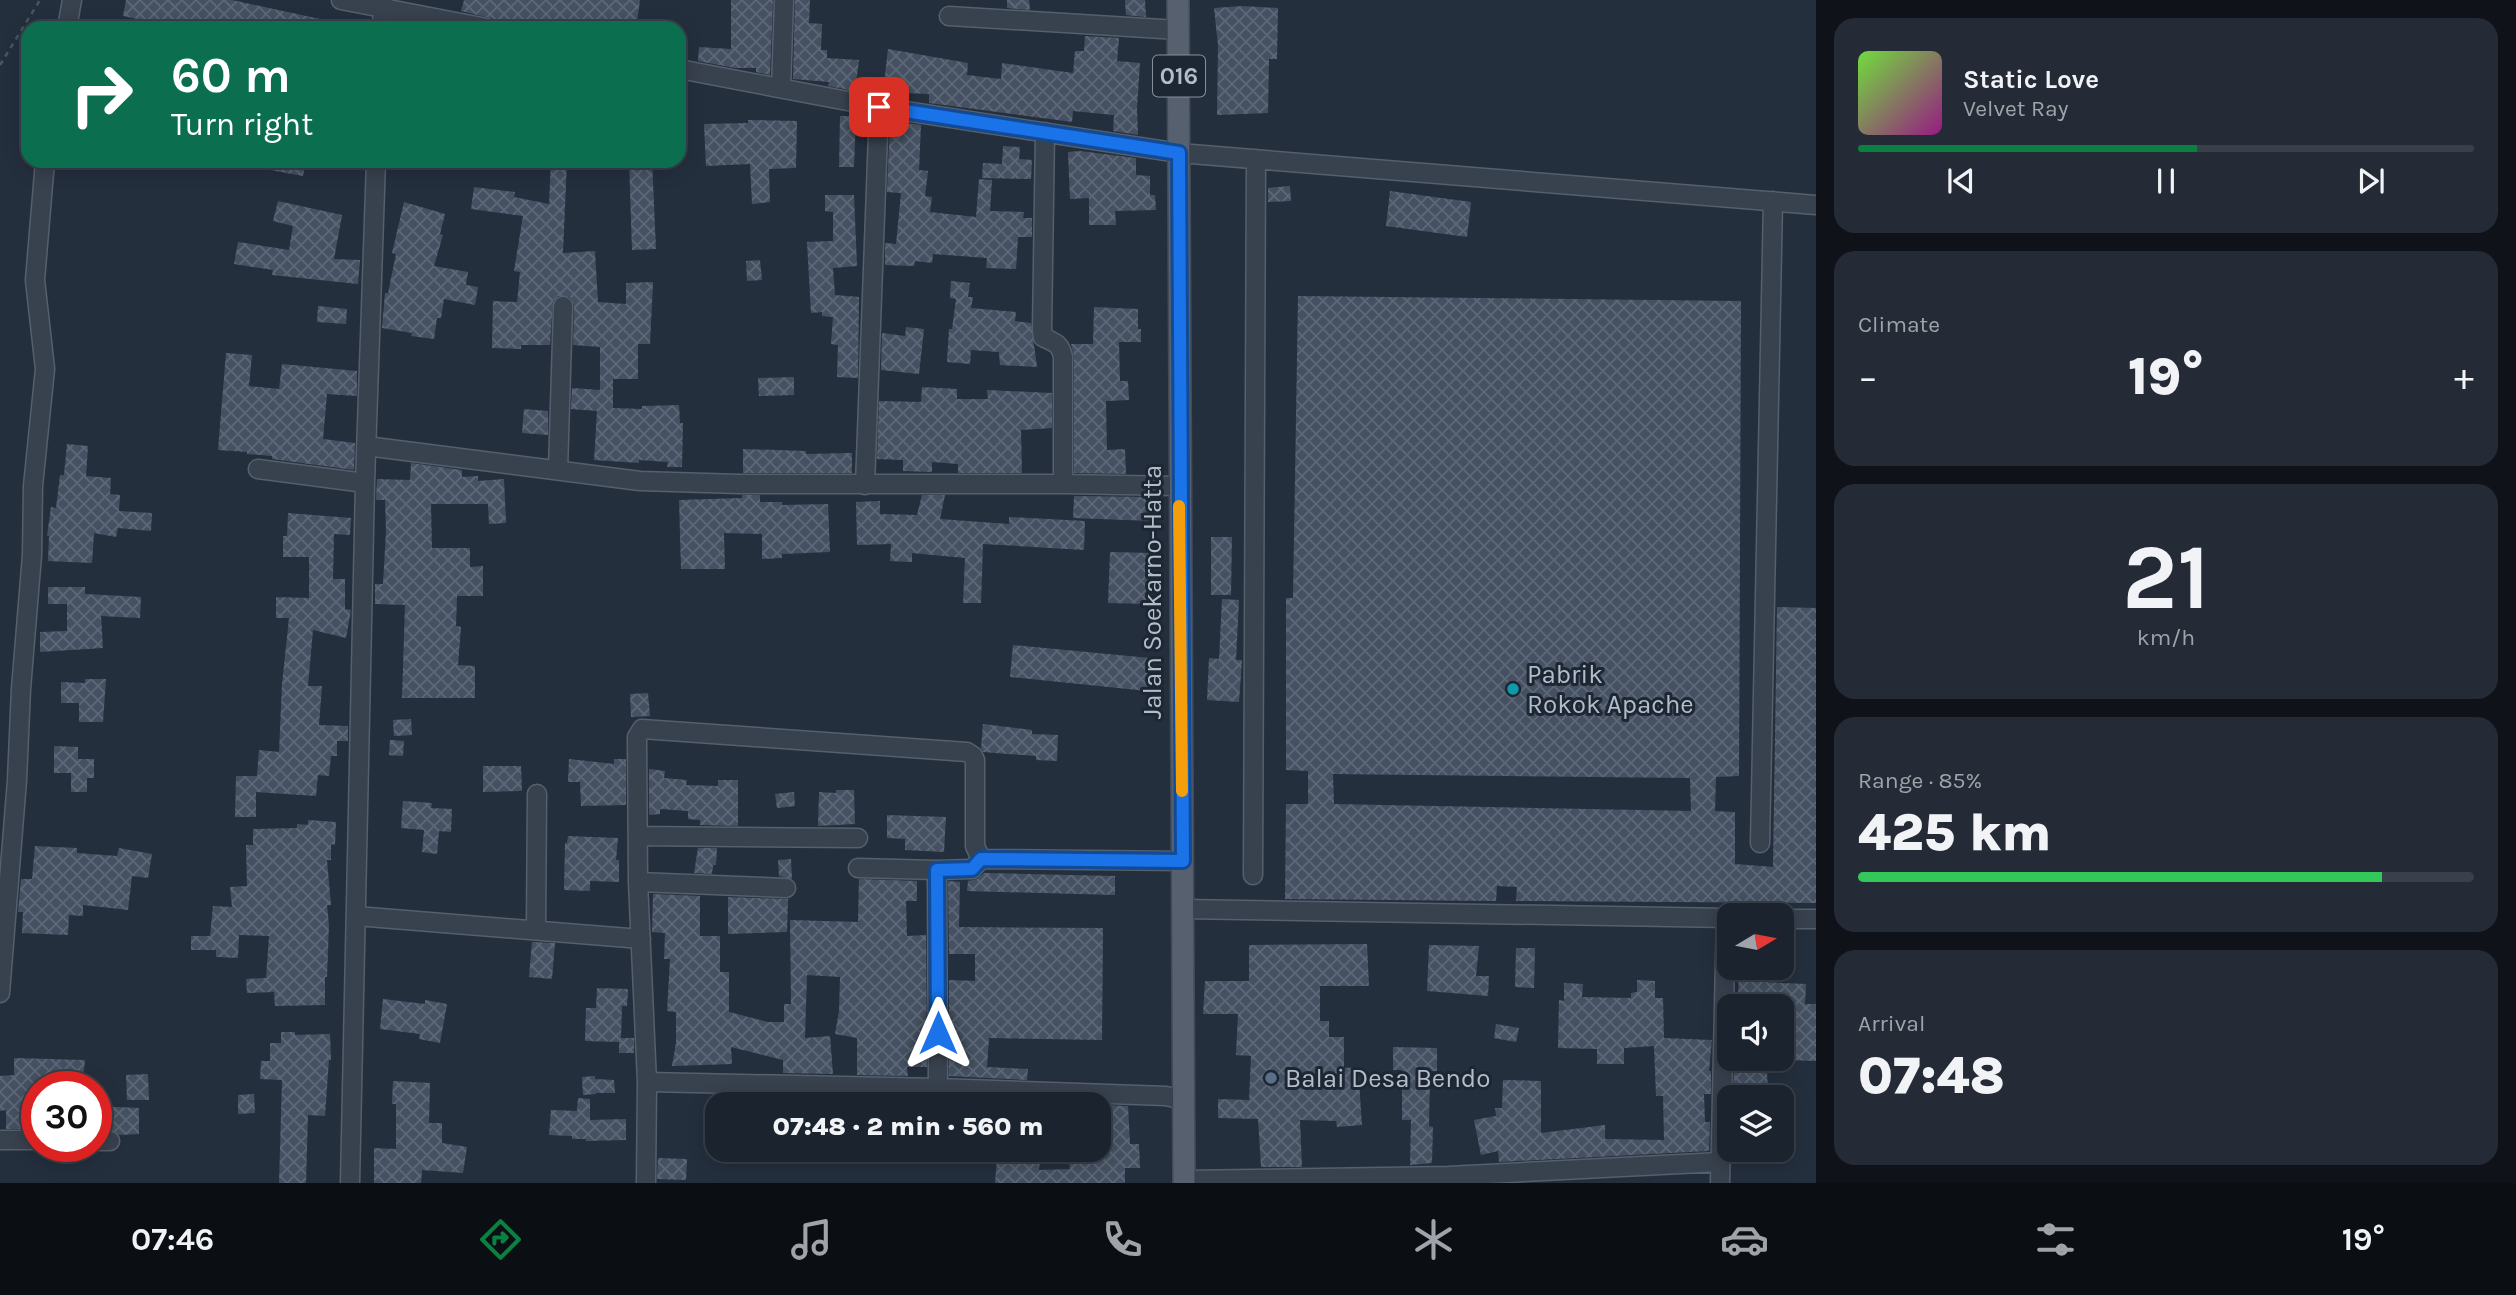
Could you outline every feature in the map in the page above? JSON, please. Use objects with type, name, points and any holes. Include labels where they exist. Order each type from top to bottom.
[{"type":"main road","name":"Jalan Soekarno-Hatta","points":[[1178,0],[1184,1181]]},
{"type":"street","points":[[68,21],[72,0]]},
{"type":"street","points":[[341,0],[383,4],[457,21]]},
{"type":"street","points":[[781,89],[783,0]]},
{"type":"street","points":[[949,16],[1178,30]]},
{"type":"street","points":[[686,70],[879,107],[1179,153],[1816,205]]},
{"type":"street","points":[[865,485],[879,107]]},
{"type":"street","points":[[1045,132],[1042,330],[1045,339],[1060,346],[1063,357],[1063,484]]},
{"type":"street","points":[[1253,875],[1256,159]]},
{"type":"street","points":[[0,993],[32,555],[33,486],[45,369],[35,280],[44,168]]},
{"type":"street","points":[[350,1183],[365,483],[376,168]]},
{"type":"street","points":[[1760,843],[1773,201]]},
{"type":"street","points":[[558,470],[563,306]]},
{"type":"street","points":[[366,446],[640,481],[1179,486]]},
{"type":"street","points":[[258,469],[365,483]]},
{"type":"street","points":[[646,1183],[648,1082],[638,882],[637,737],[642,729],[970,753],[975,760],[975,846],[981,859]]},
{"type":"street","points":[[536,930],[537,793]]},
{"type":"street","points":[[638,836],[858,838]]},
{"type":"street","points":[[858,868],[972,869],[981,859],[1183,861]]},
{"type":"street","points":[[937,870],[938,1088]]},
{"type":"street","points":[[638,882],[786,888]]},
{"type":"street","points":[[1183,909],[1717,918]]},
{"type":"street","points":[[356,916],[641,939]]},
{"type":"street","points":[[1794,919],[1816,919]]},
{"type":"street","points":[[1723,1085],[1726,980]]},
{"type":"street","points":[[648,1082],[938,1088],[1166,1096],[1184,1100]]},
{"type":"street","points":[[0,1140],[21,1140]]},
{"type":"street","points":[[1184,1181],[1613,1174],[1720,1162],[1720,1183]]},
{"type":"path","points":[[27,21],[40,0]]},
{"type":"path","points":[[0,65],[21,31]]},
{"type":"building","points":[[126,0],[232,0],[329,21],[147,21],[123,16]]},
{"type":"building","points":[[464,0],[640,0],[637,21],[503,21],[461,11]]},
{"type":"building","points":[[731,0],[773,0],[770,75],[756,72],[756,68],[735,68],[698,61],[699,47],[731,49]]},
{"type":"building","points":[[795,0],[810,0],[809,23],[822,24],[821,50],[827,50],[827,58],[859,60],[855,91],[828,86],[829,82],[793,79]]},
{"type":"building","points":[[1007,0],[1029,0],[1030,10],[1007,8]]},
{"type":"building","points":[[1125,0],[1145,0],[1146,17],[1126,15]]},
{"type":"building","points":[[1214,8],[1278,8],[1277,59],[1269,59],[1268,113],[1217,115],[1218,45]]},
{"type":"building","points":[[1085,36],[1119,38],[1117,61],[1140,63],[1138,135],[1113,131],[1114,115],[1073,111],[1072,122],[929,103],[929,94],[883,92],[888,49],[968,63],[967,75],[1001,79],[1002,63],[1073,73],[1075,51],[1084,51]]},
{"type":"building","points":[[840,116],[856,116],[854,167],[839,167]]},
{"type":"building","points":[[748,120],[797,121],[796,168],[769,169],[770,202],[752,204],[750,164],[706,166],[704,124],[748,123]]},
{"type":"building","points":[[890,121],[921,125],[919,170],[928,171],[925,196],[932,197],[930,212],[976,217],[979,179],[992,180],[990,211],[1024,212],[1023,218],[1032,218],[1032,237],[1018,237],[1016,269],[986,268],[987,258],[933,254],[932,263],[915,261],[914,266],[885,265],[885,243],[896,244],[901,193],[887,192]]},
{"type":"building","points":[[1003,146],[1020,147],[1019,159],[1032,160],[1031,179],[982,178],[983,163],[1002,164]]},
{"type":"building","points":[[1068,152],[1136,158],[1136,175],[1150,176],[1150,195],[1155,195],[1156,210],[1115,211],[1116,225],[1089,225],[1089,198],[1070,199]]},
{"type":"building","points":[[259,168],[305,168],[303,176]]},
{"type":"building","points":[[551,168],[567,168],[563,253],[595,251],[598,302],[626,304],[626,283],[653,282],[650,344],[638,344],[638,379],[613,379],[613,408],[642,409],[642,406],[679,405],[680,423],[683,423],[682,467],[667,467],[668,462],[594,460],[597,411],[571,409],[572,388],[600,390],[600,347],[573,345],[574,306],[570,297],[558,296],[553,301],[550,345],[521,345],[521,349],[492,348],[493,301],[517,302],[520,272],[514,271],[523,216],[471,209],[474,187],[515,192],[514,197],[549,204]]},
{"type":"building","points":[[629,168],[652,168],[656,249],[632,250]]},
{"type":"building","points":[[1290,186],[1291,201],[1268,202],[1268,188]]},
{"type":"building","points":[[1390,191],[1471,202],[1467,237],[1386,226]]},
{"type":"building","points":[[825,195],[854,195],[857,266],[833,268],[835,295],[859,297],[858,378],[837,377],[838,345],[831,344],[833,317],[822,316],[822,312],[811,313],[807,242],[833,241],[833,212],[825,211]]},
{"type":"building","points":[[278,201],[342,215],[334,259],[360,260],[358,284],[272,275],[273,270],[234,264],[238,242],[289,250],[293,226],[273,221]]},
{"type":"building","points":[[404,202],[445,214],[440,234],[443,235],[434,266],[468,272],[466,285],[478,287],[475,305],[444,299],[441,318],[437,318],[434,339],[382,328],[385,293],[388,293],[396,254],[392,253]]},
{"type":"building","points":[[760,260],[762,280],[747,281],[746,261]]},
{"type":"building","points":[[951,281],[970,283],[968,297],[973,297],[971,308],[1016,312],[1015,321],[1031,323],[1037,367],[1000,365],[999,352],[971,350],[970,364],[947,362],[949,329],[952,329],[956,299],[950,298]]},
{"type":"building","points":[[1298,296],[1741,301],[1739,776],[1716,777],[1715,811],[1735,812],[1735,864],[1773,867],[1777,607],[1816,608],[1816,903],[1516,901],[1517,887],[1497,886],[1496,901],[1285,899],[1286,804],[1308,804],[1308,771],[1286,770],[1286,598],[1293,598]],"holes":[[[1333,774],[1690,778],[1691,811],[1334,804]]]},
{"type":"building","points":[[318,306],[347,309],[346,324],[317,322]]},
{"type":"building","points":[[1094,307],[1138,309],[1141,342],[1119,342],[1120,381],[1128,381],[1129,400],[1106,401],[1107,450],[1125,449],[1126,474],[1074,473],[1074,357],[1071,344],[1093,344]]},
{"type":"building","points":[[906,327],[924,329],[919,374],[881,370],[882,333],[905,336]]},
{"type":"building","points":[[226,353],[252,355],[249,386],[279,389],[282,364],[357,371],[357,396],[327,394],[323,439],[355,443],[354,470],[272,459],[272,456],[247,452],[218,450]]},
{"type":"building","points":[[794,377],[794,395],[759,396],[758,378]]},
{"type":"building","points":[[922,387],[957,389],[957,399],[988,399],[987,390],[1052,393],[1052,428],[1021,430],[1022,473],[958,473],[958,464],[932,462],[932,472],[903,471],[903,460],[877,459],[879,401],[921,402]]},
{"type":"building","points":[[524,409],[548,411],[548,435],[522,433]]},
{"type":"building","points":[[67,444],[88,446],[86,476],[111,478],[110,494],[120,495],[119,511],[152,513],[151,531],[118,528],[116,537],[94,533],[92,563],[48,561],[47,536],[51,507],[56,508],[60,475],[64,475]]},
{"type":"building","points":[[743,449],[806,451],[806,454],[852,453],[852,473],[743,473]]},
{"type":"building","points":[[411,463],[462,470],[462,477],[478,476],[478,481],[504,479],[506,523],[489,524],[488,504],[431,504],[432,548],[470,548],[470,567],[483,566],[483,596],[457,596],[456,626],[461,627],[458,665],[475,666],[475,698],[402,698],[405,605],[375,604],[375,584],[383,584],[386,531],[385,500],[376,500],[377,479],[410,480]]},
{"type":"building","points":[[742,495],[760,495],[760,502],[782,502],[782,505],[828,504],[830,552],[782,554],[782,558],[762,559],[762,534],[724,533],[725,569],[681,569],[679,500],[742,498]]},
{"type":"building","points":[[922,495],[945,495],[940,519],[1009,524],[1009,517],[1085,521],[1084,550],[983,544],[981,603],[963,603],[965,558],[912,553],[912,562],[890,561],[891,544],[857,545],[856,502],[880,501],[880,514],[917,515]]},
{"type":"building","points":[[1074,496],[1153,497],[1152,521],[1073,518]]},
{"type":"building","points":[[288,513],[351,518],[350,535],[334,534],[333,579],[345,579],[345,609],[351,610],[346,638],[313,630],[308,686],[322,686],[319,725],[348,726],[348,741],[337,741],[337,756],[331,756],[329,776],[318,775],[316,796],[256,792],[256,817],[235,817],[236,776],[257,776],[259,750],[279,752],[289,618],[276,618],[276,597],[309,598],[309,557],[283,557],[283,536],[287,536]]},
{"type":"building","points":[[1211,537],[1232,537],[1231,595],[1211,595]]},
{"type":"building","points":[[1110,552],[1153,553],[1152,604],[1108,603]]},
{"type":"building","points":[[48,587],[85,587],[85,594],[141,597],[140,618],[101,616],[103,648],[40,652],[40,632],[67,631],[67,604],[48,604]]},
{"type":"building","points":[[1222,599],[1239,600],[1236,660],[1242,660],[1239,702],[1207,700],[1209,658],[1219,659]]},
{"type":"building","points":[[1013,645],[1150,658],[1147,691],[1010,677]]},
{"type":"building","points":[[85,679],[106,679],[103,722],[79,722],[79,703],[61,703],[61,682],[85,683]]},
{"type":"building","points":[[648,693],[650,716],[631,717],[630,694]]},
{"type":"building","points":[[411,719],[412,735],[394,736],[393,720]]},
{"type":"building","points":[[983,724],[1032,730],[1032,734],[1058,735],[1057,761],[1036,760],[1036,756],[983,752]]},
{"type":"building","points":[[390,740],[404,741],[403,756],[389,755]]},
{"type":"building","points":[[54,746],[78,747],[78,759],[94,759],[94,778],[87,778],[87,792],[71,792],[71,773],[54,773]]},
{"type":"building","points":[[569,759],[614,764],[614,759],[626,759],[626,805],[581,806],[580,782],[568,782]]},
{"type":"building","points":[[483,766],[521,766],[522,791],[483,792]]},
{"type":"building","points":[[649,769],[665,771],[664,778],[687,780],[686,785],[718,786],[718,780],[738,780],[738,826],[700,825],[700,820],[688,819],[688,811],[660,809],[660,814],[649,815]]},
{"type":"building","points":[[836,790],[854,790],[855,824],[818,826],[819,792],[836,793]]},
{"type":"building","points":[[794,792],[795,806],[777,808],[775,794]]},
{"type":"building","points":[[403,801],[432,803],[431,808],[452,809],[451,832],[439,831],[437,854],[422,852],[424,830],[401,828]]},
{"type":"building","points":[[887,815],[946,817],[944,852],[905,850],[905,839],[887,838]]},
{"type":"building","points":[[308,820],[336,822],[335,845],[331,844],[331,860],[327,860],[331,905],[327,905],[329,925],[325,1005],[275,1006],[274,992],[247,993],[246,979],[266,978],[269,936],[239,935],[238,958],[216,957],[216,950],[191,950],[191,936],[210,936],[213,906],[232,907],[230,887],[247,886],[246,845],[253,845],[253,829],[297,828],[297,824],[308,825]]},
{"type":"building","points":[[568,836],[618,838],[616,860],[619,860],[619,882],[590,881],[590,891],[564,890],[565,843]]},
{"type":"building","points":[[35,846],[77,848],[77,853],[117,856],[119,848],[152,854],[148,878],[132,876],[128,910],[83,905],[83,916],[69,915],[68,935],[22,933],[23,912],[18,912],[21,879],[32,879]]},
{"type":"building","points":[[698,848],[717,848],[716,865],[713,865],[712,874],[694,873]]},
{"type":"building","points":[[791,859],[792,879],[779,876],[778,860]]},
{"type":"building","points":[[984,873],[1115,876],[1115,895],[967,891],[968,881],[977,879]]},
{"type":"building","points":[[859,879],[917,881],[917,901],[906,901],[907,936],[926,935],[927,1067],[907,1067],[908,1076],[857,1075],[857,1038],[835,1034],[840,977],[807,975],[805,1038],[830,1036],[833,1074],[783,1073],[783,1060],[731,1047],[732,1064],[672,1066],[676,1043],[676,1012],[667,1011],[670,959],[664,959],[665,933],[652,932],[653,894],[700,896],[700,936],[720,936],[720,972],[729,972],[729,1012],[768,1022],[784,1022],[784,1004],[791,1004],[790,920],[858,922]]},
{"type":"building","points":[[948,881],[960,882],[959,927],[1103,928],[1102,1040],[989,1038],[987,1067],[1028,1069],[1027,1080],[949,1076],[949,980],[975,981],[975,954],[949,954]]},
{"type":"building","points":[[728,897],[788,899],[787,932],[728,934]]},
{"type":"building","points":[[532,942],[555,943],[552,979],[529,977]]},
{"type":"building","points":[[1367,944],[1369,986],[1320,986],[1320,1021],[1329,1021],[1329,1037],[1344,1037],[1344,1068],[1358,1067],[1362,1125],[1337,1127],[1336,1121],[1300,1120],[1302,1167],[1261,1167],[1258,1119],[1218,1118],[1218,1099],[1249,1100],[1251,1056],[1236,1055],[1238,1014],[1203,1014],[1205,981],[1249,981],[1249,945]]},
{"type":"building","points":[[1429,945],[1479,946],[1476,976],[1489,976],[1488,996],[1427,991]]},
{"type":"building","points":[[1516,948],[1535,948],[1534,988],[1515,987]]},
{"type":"building","points":[[1637,980],[1655,981],[1655,998],[1663,998],[1664,1038],[1712,1040],[1709,1071],[1711,1094],[1704,1094],[1705,1122],[1710,1122],[1709,1151],[1499,1162],[1498,1151],[1481,1155],[1474,1120],[1496,1116],[1495,1108],[1502,1108],[1503,1080],[1541,1081],[1541,1133],[1605,1125],[1605,1139],[1664,1140],[1663,1096],[1656,1096],[1654,1046],[1624,1048],[1624,1064],[1597,1064],[1597,1049],[1558,1048],[1559,1000],[1564,1001],[1564,983],[1583,984],[1582,997],[1631,998],[1631,993],[1637,992]]},
{"type":"building","points":[[1739,980],[1806,984],[1805,1004],[1816,1004],[1816,1061],[1794,1060],[1794,994],[1738,994]]},
{"type":"building","points":[[597,988],[628,989],[627,1006],[622,1006],[621,1038],[634,1038],[634,1053],[619,1053],[619,1042],[585,1041],[586,1008],[596,1008]]},
{"type":"building","points":[[383,999],[425,1004],[425,1000],[447,1004],[440,1043],[419,1039],[420,1034],[380,1029]]},
{"type":"building","points":[[1496,1024],[1519,1028],[1516,1042],[1494,1038]]},
{"type":"building","points":[[281,1032],[295,1032],[295,1035],[330,1034],[331,1060],[325,1116],[308,1115],[306,1183],[279,1183],[282,1080],[260,1079],[261,1061],[270,1061],[270,1043],[281,1043]]},
{"type":"building","points":[[1393,1047],[1437,1048],[1437,1071],[1430,1071],[1429,1126],[1433,1127],[1432,1163],[1410,1165],[1411,1120],[1402,1120],[1402,1070],[1393,1070]]},
{"type":"building","points":[[14,1058],[85,1060],[84,1071],[21,1071],[21,1129],[6,1129],[6,1110],[0,1111],[0,1076],[14,1075]]},
{"type":"building","points":[[1734,1071],[1767,1071],[1768,1085],[1733,1085]]},
{"type":"building","points":[[148,1074],[149,1100],[127,1100],[126,1075]]},
{"type":"building","points":[[595,1076],[595,1079],[614,1080],[615,1093],[583,1095],[582,1077]]},
{"type":"building","points":[[393,1081],[430,1083],[429,1123],[442,1123],[442,1143],[467,1147],[463,1173],[422,1170],[421,1183],[374,1183],[374,1148],[396,1149]]},
{"type":"building","points":[[254,1094],[255,1113],[238,1114],[238,1095]]},
{"type":"building","points":[[578,1098],[590,1099],[590,1120],[626,1119],[626,1140],[586,1141],[572,1139],[572,1136],[549,1135],[551,1110],[577,1111]]},
{"type":"building","points":[[1111,1105],[1128,1106],[1130,1144],[1139,1144],[1140,1168],[1125,1168],[1125,1183],[995,1183],[997,1162],[1040,1162],[1039,1170],[1070,1169],[1069,1162],[1111,1162]]},
{"type":"building","points":[[112,1107],[139,1108],[139,1134],[119,1135],[112,1131]]},
{"type":"building","points":[[658,1158],[687,1159],[686,1180],[657,1179]]},
{"type":"slow traffic","points":[[1179,506],[1182,791]]},
{"type":"place","name":"Pabrik Rokok Apache","points":[[1513,689]]},
{"type":"place","name":"Balai Desa Bendo","points":[[1271,1078]]},
{"type":"route","points":[[879,107],[1179,153],[1183,861],[981,859],[972,869],[937,870],[938,1033]]}]
